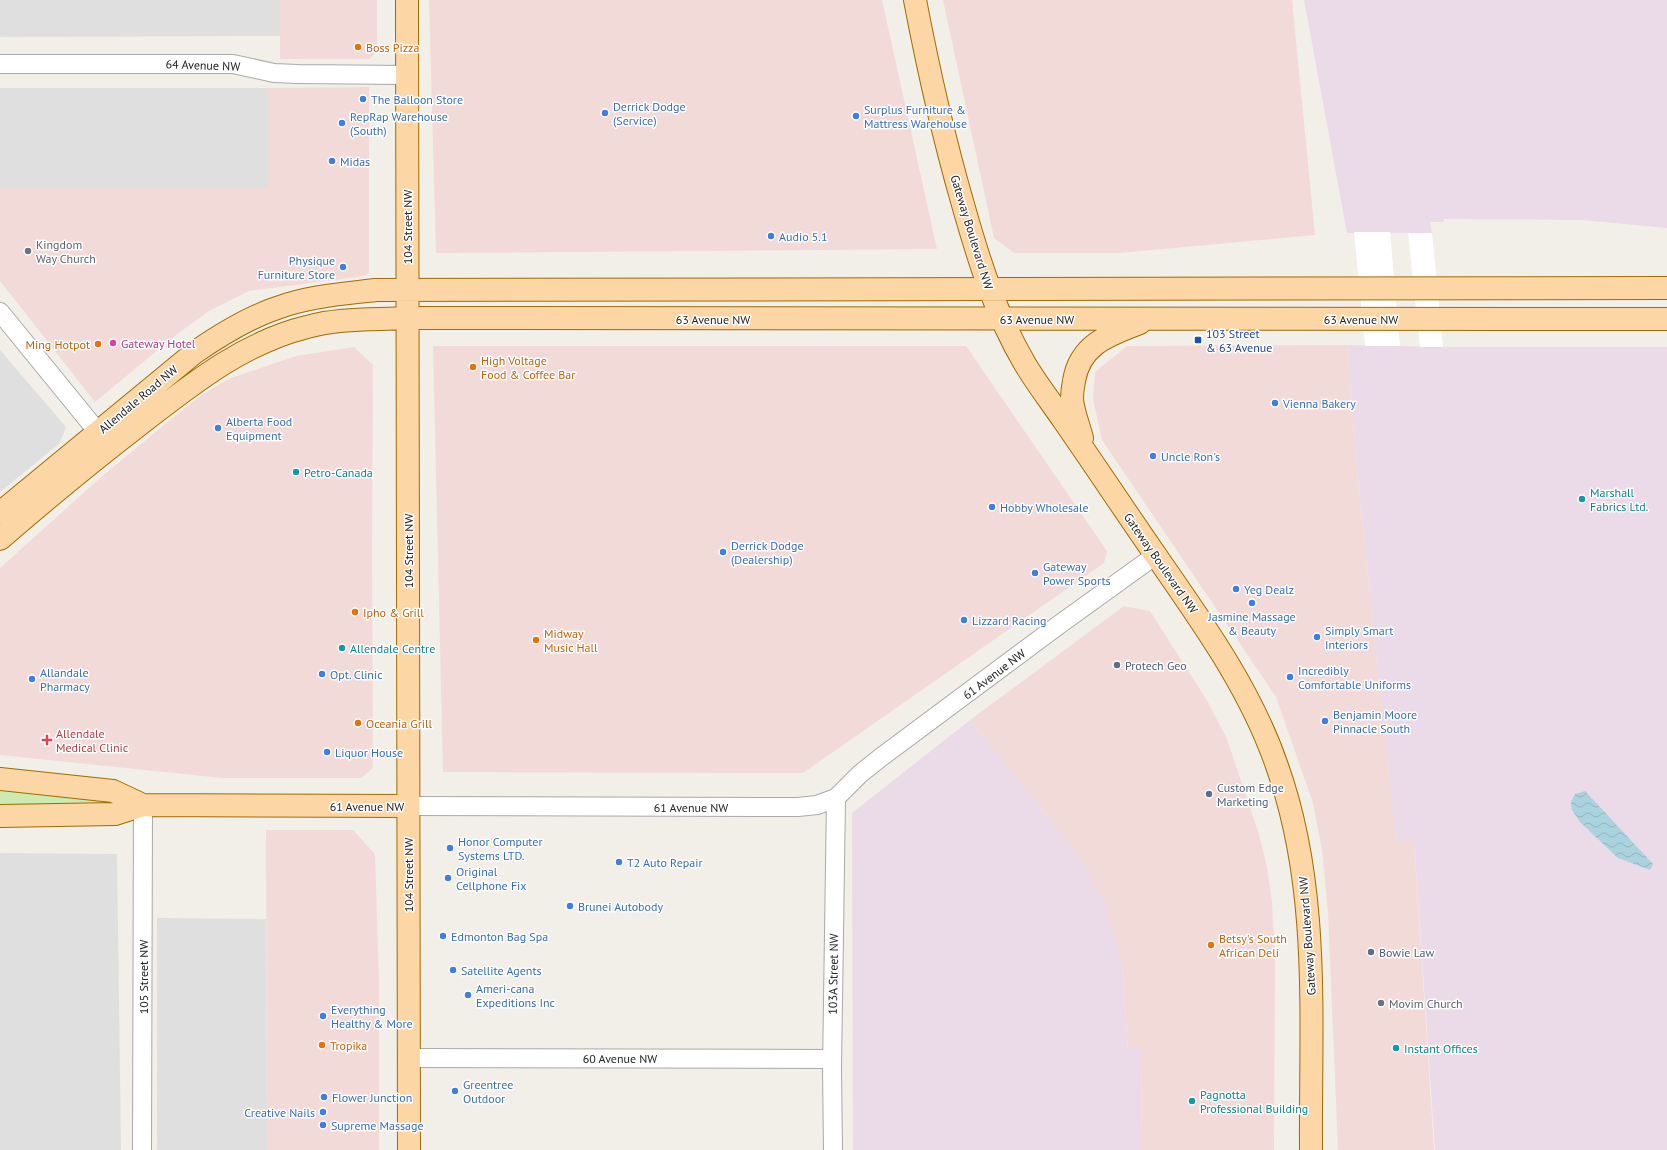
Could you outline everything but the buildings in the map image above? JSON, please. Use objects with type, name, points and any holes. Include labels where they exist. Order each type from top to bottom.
[{"type":"main road","name":"104 Street NW","points":[[407,0],[409,1150]]},
{"type":"main road","name":"Gateway Boulevard NW","points":[[915,0],[952,166],[980,264],[1002,319],[1026,366],[1206,628],[1240,684],[1269,743],[1292,814],[1303,872],[1310,938],[1312,1008],[1311,1150]]},
{"type":"main road","points":[[408,290],[1667,288]]},
{"type":"main road","name":"Allendale Road NW","points":[[0,539],[72,477],[160,380],[194,353],[222,334],[247,320],[278,307],[320,297],[376,290],[408,290]]},
{"type":"main road","name":"Allendale Road NW","points":[[0,513],[105,440],[196,380],[242,352],[266,341],[307,327],[329,323],[407,318]]},
{"type":"main road","name":"63 Avenue NW","points":[[407,318],[1150,320],[1667,319]]},
{"type":"main road","points":[[1086,453],[1072,399],[1075,373],[1081,360],[1090,348],[1101,339],[1150,320]]},
{"type":"main road","name":"61 Avenue NW","points":[[0,779],[113,791],[143,805]]},
{"type":"main road","name":"61 Avenue NW","points":[[0,816],[115,814],[143,805],[408,806]]},
{"type":"street","name":"64 Avenue NW","points":[[0,64],[233,64],[274,72],[297,74],[406,75]]},
{"type":"street","points":[[0,312],[105,440]]},
{"type":"street","name":"61 Avenue NW","points":[[408,806],[798,807],[817,805],[836,798],[860,774],[880,758],[1060,624],[1156,555]]},
{"type":"street","name":"103A Street NW","points":[[833,1150],[832,1059],[836,798]]},
{"type":"street","name":"105 Street NW","points":[[142,1150],[143,805]]},
{"type":"street","name":"60 Avenue NW","points":[[408,1058],[832,1059]]},
{"type":"shaded area","points":[[0,0],[280,0],[280,36],[0,37]]},
{"type":"shaded area","points":[[280,0],[377,0],[377,51],[370,59],[280,59]]},
{"type":"shaded area","points":[[429,0],[882,0],[937,249],[436,253]]},
{"type":"shaded area","points":[[943,0],[1292,0],[1315,235],[1119,253],[1014,253],[994,238]]},
{"type":"shaded area","points":[[1304,0],[1667,0],[1667,228],[1582,220],[1444,219],[1443,222],[1430,222],[1432,233],[1347,233]]},
{"type":"shaded area","points":[[369,87],[369,273],[365,276],[249,291],[209,311],[176,335],[95,402],[0,281],[0,188],[268,187],[268,88]]},
{"type":"shaded area","points":[[0,88],[268,88],[268,188],[0,188]]},
{"type":"shaded area","points":[[1347,345],[1358,481],[1396,841],[1414,840],[1434,1150],[1338,1150],[1328,913],[1322,850],[1313,803],[1276,697],[1102,440],[1093,399],[1095,372],[1127,346]]},
{"type":"shaded area","points":[[1347,345],[1448,347],[1667,347],[1667,1150],[1435,1150],[1414,840],[1396,842],[1358,481]]},
{"type":"shaded area","points":[[433,346],[966,346],[1107,551],[1104,563],[803,773],[443,772]]},
{"type":"shaded area","name":"Allendale Centre","points":[[354,347],[373,365],[373,768],[361,778],[222,778],[0,755],[0,568],[100,478],[199,397],[228,379],[296,356]]},
{"type":"shaded area","points":[[0,350],[66,427],[60,443],[0,492]]},
{"type":"shaded area","points":[[1124,606],[1150,611],[1208,702],[1227,739],[1259,834],[1267,867],[1272,902],[1275,958],[1274,1150],[1142,1150],[1141,1049],[1128,1049],[1122,964],[1075,850],[970,720]]},
{"type":"shaded area","points":[[970,720],[1075,850],[1103,899],[1122,964],[1128,1049],[1141,1048],[1142,1150],[853,1150],[852,813]]},
{"type":"shaded area","points":[[266,830],[353,830],[375,854],[379,982],[379,1150],[267,1150]]},
{"type":"shaded area","points":[[0,853],[117,854],[121,1150],[0,1150]]},
{"type":"shaded area","points":[[157,918],[266,919],[267,1150],[157,1150]]},
{"type":"green space","points":[[0,787],[100,799],[101,802],[100,805],[0,805]]},
{"type":"water","points":[[1585,791],[1653,864],[1650,870],[1618,858],[1580,822],[1572,810],[1571,802],[1575,794]]},
{"type":"pier","points":[[1354,232],[1390,232],[1400,346],[1365,346]]},
{"type":"pier","points":[[1408,233],[1432,233],[1443,347],[1420,347]]},
{"type":"place","name":"Boss Pizza","points":[[358,47]]},
{"type":"place","name":"The Balloon Store","points":[[363,99]]},
{"type":"place","name":"Derrick Dodge (Service)","points":[[605,113]]},
{"type":"place","name":"Surplus Furniture & Mattress Warehouse","points":[[856,116]]},
{"type":"place","name":"RepRap Warehouse (South)","points":[[342,123]]},
{"type":"place","name":"Midas","points":[[332,161]]},
{"type":"place","name":"Audio 5.1","points":[[771,236]]},
{"type":"place","name":"Kingdom Way Church","points":[[28,251]]},
{"type":"place","name":"Physique Furniture Store","points":[[343,267]]},
{"type":"place","name":"103 Street & 63 Avenue","points":[[1198,340]]},
{"type":"place","name":"Gateway Hotel","points":[[113,343]]},
{"type":"place","name":"Ming Hotpot","points":[[98,344]]},
{"type":"place","name":"High Voltage Food & Coffee Bar","points":[[473,367]]},
{"type":"place","name":"Vienna Bakery","points":[[1275,403]]},
{"type":"place","name":"Alberta Food Equipment","points":[[218,428]]},
{"type":"place","name":"Uncle Ron's","points":[[1153,456]]},
{"type":"place","name":"Petro-Canada","points":[[296,472]]},
{"type":"place","name":"Marshall Fabrics Ltd.","points":[[1582,499]]},
{"type":"place","name":"Hobby Wholesale","points":[[992,507]]},
{"type":"place","name":"Derrick Dodge (Dealership)","points":[[723,552]]},
{"type":"place","name":"Gateway Power Sports","points":[[1035,573]]},
{"type":"place","name":"Yeg Dealz","points":[[1236,589]]},
{"type":"place","name":"Jasmine Massage & Beauty","points":[[1252,603]]},
{"type":"place","name":"Ipho & Grill","points":[[355,612]]},
{"type":"place","name":"Lizzard Racing","points":[[964,620]]},
{"type":"place","name":"Simply Smart Interiors","points":[[1317,637]]},
{"type":"place","name":"Midway Music Hall","points":[[536,640]]},
{"type":"place","name":"Allendale Centre","points":[[342,648]]},
{"type":"place","name":"Protech Geo","points":[[1117,665]]},
{"type":"place","name":"Opt. Clinic","points":[[322,674]]},
{"type":"place","name":"Incredibly Comfortable Uniforms","points":[[1290,677]]},
{"type":"place","name":"Allandale Pharmacy","points":[[32,679]]},
{"type":"place","name":"Benjamin Moore Pinnacle South","points":[[1325,721]]},
{"type":"place","name":"Oceania Grill","points":[[358,723]]},
{"type":"place","name":"Allendale Medical Clinic","points":[[47,740]]},
{"type":"place","name":"Liquor House","points":[[327,752]]},
{"type":"place","name":"Custom Edge Marketing","points":[[1209,794]]},
{"type":"place","name":"Honor Computer Systems LTD.","points":[[450,848]]},
{"type":"place","name":"T2 Auto Repair","points":[[619,862]]},
{"type":"place","name":"Original Cellphone Fix","points":[[448,878]]},
{"type":"place","name":"Brunei Autobody","points":[[570,906]]},
{"type":"place","name":"Edmonton Bag Spa","points":[[443,936]]},
{"type":"place","name":"Betsy's South African Deli","points":[[1211,945]]},
{"type":"place","name":"Bowie Law","points":[[1371,952]]},
{"type":"place","name":"Satellite Agents","points":[[453,970]]},
{"type":"place","name":"Ameri-cana Expeditions Inc","points":[[468,995]]},
{"type":"place","name":"Movim Church","points":[[1381,1003]]},
{"type":"place","name":"Everything Healthy & More","points":[[323,1016]]},
{"type":"place","name":"Tropika","points":[[322,1045]]},
{"type":"place","name":"Instant Offices","points":[[1396,1048]]},
{"type":"place","name":"Greentree Outdoor","points":[[455,1091]]},
{"type":"place","name":"Flower Junction","points":[[324,1097]]},
{"type":"place","name":"Pagnotta Professional Building","points":[[1192,1101]]},
{"type":"place","name":"Creative Nails","points":[[323,1112]]},
{"type":"place","name":"Supreme Massage","points":[[323,1125]]}]
